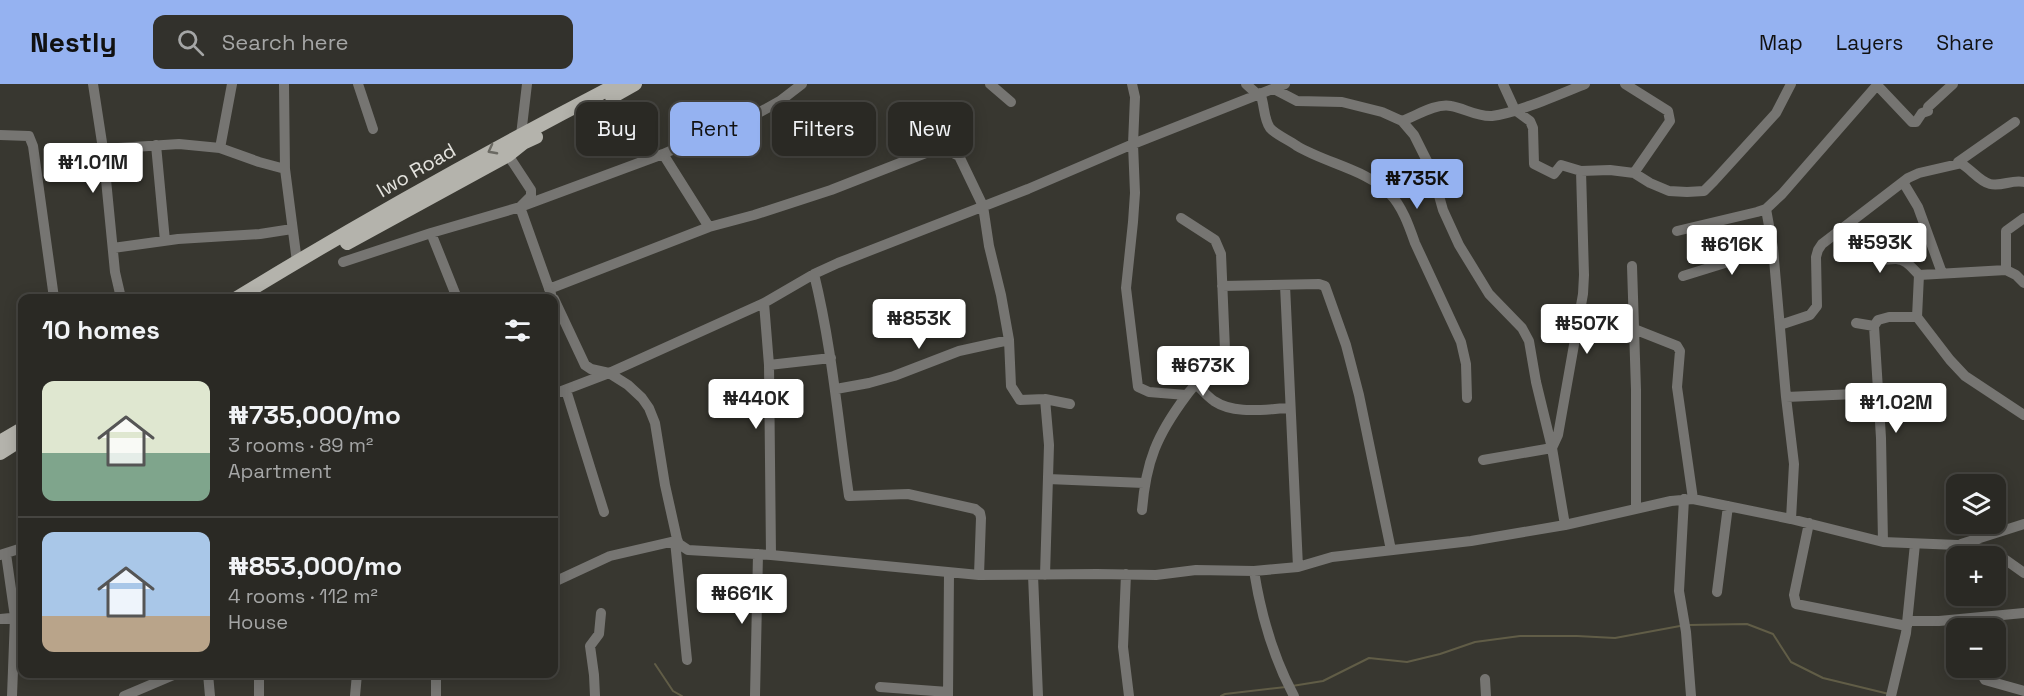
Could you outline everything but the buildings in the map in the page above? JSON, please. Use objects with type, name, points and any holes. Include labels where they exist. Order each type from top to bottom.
[{"type":"main road","name":"Iwo Road","points":[[244,294],[521,135],[618,84]]},
{"type":"main road","name":"Iwo Road","points":[[262,294],[393,216],[508,155],[523,143],[635,84]]},
{"type":"main road","points":[[0,442],[18,431]]},
{"type":"main road","points":[[0,453],[18,442]]},
{"type":"street","points":[[93,84],[103,149],[115,272],[120,294]]},
{"type":"street","points":[[220,148],[232,84]]},
{"type":"street","points":[[284,84],[285,169],[297,262]]},
{"type":"street","points":[[358,84],[373,129]]},
{"type":"street","points":[[521,135],[527,84]]},
{"type":"street","points":[[343,262],[520,207],[663,154],[760,112],[802,84]]},
{"type":"street","points":[[990,84],[1011,102]]},
{"type":"street","points":[[1132,84],[1135,97],[1133,222],[1126,288],[1138,387],[1149,392],[1186,395]]},
{"type":"street","points":[[1246,84],[1259,94],[1265,104],[1264,115],[1272,130],[1320,159],[1369,178],[1392,195],[1409,225],[1414,243],[1461,342],[1466,364],[1467,398]]},
{"type":"street","points":[[558,393],[609,373],[764,303],[838,263],[1285,84]]},
{"type":"street","points":[[1503,84],[1515,110],[1530,121],[1533,128],[1533,160],[1537,167],[1554,174],[1561,165],[1581,171],[1634,172],[1650,183],[1669,190],[1687,192],[1704,191],[1776,113],[1791,84]]},
{"type":"street","points":[[1402,122],[1439,106],[1449,105],[1484,116],[1494,115],[1515,110],[1585,84]]},
{"type":"street","points":[[1625,84],[1668,111],[1670,115],[1670,121],[1634,172]]},
{"type":"street","points":[[1677,231],[1766,208],[1782,194],[1877,85],[1912,122],[1916,122],[1922,113],[1928,111],[1928,107],[1953,84]]},
{"type":"street","points":[[1274,89],[1297,101],[1342,102],[1382,112],[1402,122],[1420,143],[1432,171],[1443,210],[1459,245],[1489,294],[1522,328],[1529,341],[1552,448],[1565,525]]},
{"type":"street","points":[[1780,325],[1814,312],[1817,306],[1816,257],[1818,250],[1904,182],[1919,173],[1958,164],[2015,122]]},
{"type":"street","points":[[0,135],[29,136],[33,146],[53,294]]},
{"type":"street","points":[[103,149],[179,144],[220,148],[285,169]]},
{"type":"street","points":[[156,145],[165,241]]},
{"type":"street","points":[[557,294],[709,227],[820,193],[936,149],[947,150],[959,156],[983,206],[1009,340],[1011,386],[1020,400],[1045,399],[1070,404]]},
{"type":"street","points":[[663,154],[709,227]]},
{"type":"street","points":[[508,155],[531,190],[531,196],[520,207]]},
{"type":"street","points":[[1958,162],[1965,165],[1984,182],[1992,185],[2016,180],[2024,182]]},
{"type":"street","points":[[1552,448],[1558,435],[1565,402],[1583,294],[1581,171]]},
{"type":"street","points":[[1904,182],[1918,207],[1941,273]]},
{"type":"street","points":[[520,207],[551,294]]},
{"type":"street","points":[[1766,208],[1773,248],[1795,475],[1791,519]]},
{"type":"street","points":[[1142,510],[1144,483],[1158,439],[1186,395],[1225,350],[1221,254],[1218,244],[1181,218]]},
{"type":"street","points":[[2006,270],[2006,231],[2024,218]]},
{"type":"street","points":[[1850,224],[1863,248],[1870,254],[1880,259],[1900,259],[1910,265],[1919,275],[1917,317],[1950,360],[1965,376],[2024,415]]},
{"type":"street","points":[[113,248],[292,229]]},
{"type":"street","points":[[431,233],[455,294]]},
{"type":"street","points":[[1683,276],[1773,248]]},
{"type":"street","points":[[1632,266],[1636,509]]},
{"type":"street","points":[[1919,275],[2006,270],[2016,275],[2024,283]]},
{"type":"street","points":[[814,274],[825,321],[836,389],[849,496],[908,494],[975,509],[980,513],[981,518],[979,575]]},
{"type":"street","points":[[1222,286],[1319,284],[1325,286],[1346,345],[1359,395],[1391,550]]},
{"type":"street","points":[[1286,285],[1298,567]]},
{"type":"street","points":[[764,303],[769,365],[771,555]]},
{"type":"street","points":[[558,309],[585,365],[591,369],[609,373],[628,385],[650,408],[655,423],[677,543],[687,660]]},
{"type":"street","points":[[1883,542],[1880,393],[1874,326],[1878,320],[1917,317]]},
{"type":"street","points":[[1856,323],[1874,326]]},
{"type":"street","points":[[1634,329],[1677,346],[1680,351],[1677,387],[1688,499],[1679,591],[1686,632],[1691,696]]},
{"type":"street","points":[[836,389],[894,376],[959,351],[1009,340]]},
{"type":"street","points":[[769,365],[831,358]]},
{"type":"street","points":[[1196,384],[1214,401],[1233,408],[1248,410],[1290,408]]},
{"type":"street","points":[[566,390],[604,512]]},
{"type":"street","points":[[1786,397],[1880,393]]},
{"type":"street","points":[[1038,696],[1039,575],[1049,445],[1045,399]]},
{"type":"street","points":[[1483,460],[1552,448]]},
{"type":"street","points":[[1048,479],[1144,483]]},
{"type":"street","points":[[558,580],[610,556],[677,543],[688,550],[771,555],[979,575],[1165,575],[1196,570],[1254,571],[1298,567],[1332,557],[1471,541],[1565,525],[1688,499],[1791,519],[1883,542],[1958,545],[1982,549],[1996,553],[2024,573]]},
{"type":"street","points":[[1717,592],[1728,506]]},
{"type":"street","points":[[1809,523],[1794,595],[1796,604],[1907,623],[1946,621]]},
{"type":"street","points":[[1958,545],[2024,524]]},
{"type":"street","points":[[1892,693],[1907,623],[1915,544]]},
{"type":"street","points":[[18,549],[3,554],[18,613]]},
{"type":"street","points":[[755,696],[758,554]]},
{"type":"street","points":[[1254,571],[1259,608],[1294,696]]},
{"type":"street","points":[[880,687],[948,694],[949,573]]},
{"type":"street","points":[[1126,574],[1123,647],[1129,696]]},
{"type":"street","points":[[595,696],[590,646],[598,634],[601,613]]},
{"type":"street","points":[[2004,618],[2024,614]]},
{"type":"street","points":[[0,619],[18,617]]},
{"type":"street","points":[[12,696],[18,626]]},
{"type":"street","points":[[124,696],[167,678]]},
{"type":"street","points":[[208,678],[210,696]]},
{"type":"street","points":[[259,678],[260,696]]},
{"type":"street","points":[[355,696],[357,678]]},
{"type":"street","points":[[436,678],[436,696]]},
{"type":"street","points":[[1984,678],[2024,691]]},
{"type":"street","points":[[1485,679],[1486,696]]},
{"type":"street","points":[[0,683],[12,681]]},
{"type":"waterway","points":[[1689,625],[1747,624],[1773,634],[1791,662],[1823,678],[1889,694]]},
{"type":"waterway","points":[[1292,686],[1323,681],[1369,658],[1407,662],[1475,642],[1520,636],[1615,638],[1680,626]]},
{"type":"waterway","points":[[655,664],[673,691],[682,696]]},
{"type":"waterway","points":[[1221,696],[1286,687]]}]
